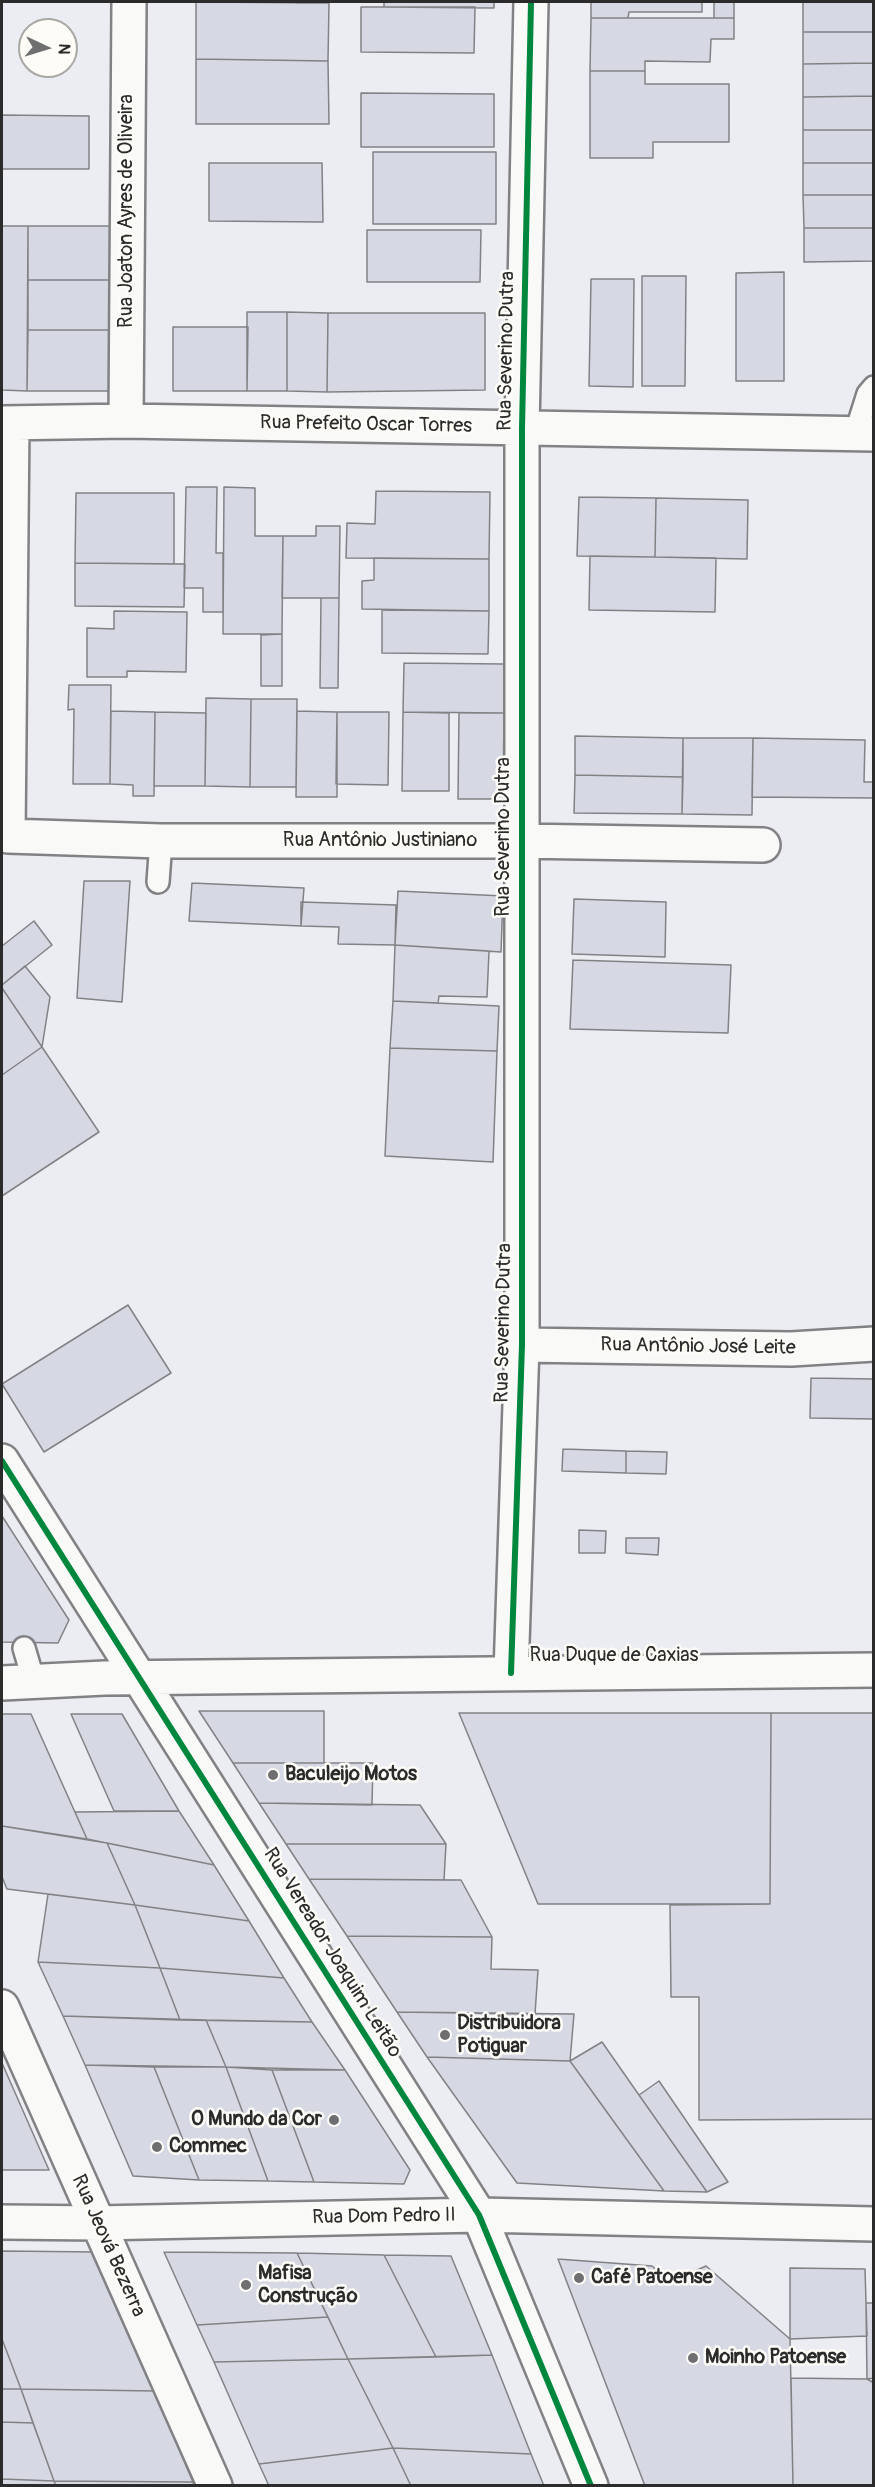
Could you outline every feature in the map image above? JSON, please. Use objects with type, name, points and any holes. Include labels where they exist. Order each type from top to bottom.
[{"type":"street","name":"Rua Joaton Ayres de Oliveira","points":[[126,421],[129,2]]},
{"type":"street","name":"Rua Severino Dutra","points":[[511,1673],[522,1345],[520,841],[522,428],[531,2]]},
{"type":"street","name":"Rua Prefeito Oscar Torres","points":[[7,423],[126,421],[864,434]]},
{"type":"street","points":[[5,840],[7,423]]},
{"type":"street","name":"Rua Antônio Justiniano","points":[[5,840],[520,841],[763,845]]},
{"type":"street","name":"Rua Antônio José Leite","points":[[522,1345],[791,1348],[873,1344]]},
{"type":"street","name":"Rua Vereador Joaquim Leitão","points":[[2,1461],[479,2215],[591,2486]]},
{"type":"street","name":"Rua Duque de Caxias","points":[[2,1683],[138,1678],[873,1670]]},
{"type":"street","name":"Rua Jeová Bezerra","points":[[2,2007],[215,2486]]},
{"type":"street","name":"Rua Dom Pedro II","points":[[2,2222],[98,2223],[479,2215],[873,2224]]},
{"type":"lane","points":[[864,434],[868,394],[873,387]]},
{"type":"lane","points":[[158,882],[161,841]]},
{"type":"lane","points":[[24,1648],[34,1682]]},
{"type":"building","points":[[196,2],[329,3],[328,61],[196,59]]},
{"type":"building","points":[[329,2],[329,3],[296,3]]},
{"type":"building","points":[[384,2],[494,2],[494,8],[384,7]]},
{"type":"building","points":[[591,2],[702,2],[702,12],[629,12],[628,18],[591,18]]},
{"type":"building","points":[[714,2],[734,2],[734,18],[714,18]]},
{"type":"building","points":[[803,2],[874,2],[874,32],[803,32]]},
{"type":"building","points":[[361,7],[475,7],[474,53],[361,52]]},
{"type":"building","points":[[591,18],[734,18],[734,39],[711,39],[710,62],[645,61],[645,71],[590,71]]},
{"type":"building","points":[[803,32],[874,32],[874,63],[803,64]]},
{"type":"building","points":[[196,59],[328,61],[329,124],[196,124]]},
{"type":"building","points":[[874,63],[874,96],[803,97],[803,64]]},
{"type":"building","points":[[590,71],[645,71],[645,84],[729,84],[729,142],[653,142],[653,158],[590,158]]},
{"type":"building","points":[[361,93],[494,94],[494,147],[361,147]]},
{"type":"building","points":[[874,96],[874,130],[803,130],[803,97]]},
{"type":"building","points":[[2,115],[89,116],[89,169],[2,169]]},
{"type":"building","points":[[803,130],[874,130],[874,163],[803,163]]},
{"type":"building","points":[[373,152],[496,152],[496,224],[373,224]]},
{"type":"building","points":[[209,163],[322,163],[323,222],[209,221]]},
{"type":"building","points":[[803,163],[874,163],[874,195],[803,195]]},
{"type":"building","points":[[803,195],[874,195],[874,228],[804,228]]},
{"type":"building","points":[[2,226],[28,226],[27,391],[2,390]]},
{"type":"building","points":[[28,226],[114,226],[114,280],[28,280]]},
{"type":"building","points":[[804,228],[874,228],[874,261],[804,262]]},
{"type":"building","points":[[367,230],[481,230],[480,282],[367,282]]},
{"type":"building","points":[[784,272],[784,381],[736,381],[736,273]]},
{"type":"building","points":[[642,276],[686,276],[685,386],[642,386]]},
{"type":"building","points":[[591,279],[634,279],[633,387],[589,386]]},
{"type":"building","points":[[28,280],[114,280],[113,330],[28,330]]},
{"type":"building","points":[[247,312],[287,312],[287,391],[247,391]]},
{"type":"building","points":[[287,312],[328,313],[327,392],[287,391]]},
{"type":"building","points":[[328,313],[485,313],[485,390],[327,392]]},
{"type":"building","points":[[173,327],[248,327],[247,391],[173,391]]},
{"type":"building","points":[[28,330],[113,330],[113,391],[27,391]]},
{"type":"building","points":[[186,487],[217,487],[216,553],[223,553],[223,612],[203,612],[203,588],[184,588]]},
{"type":"building","points":[[224,487],[255,488],[255,536],[283,536],[282,634],[223,634]]},
{"type":"building","points":[[376,491],[490,492],[489,559],[346,558],[347,523],[375,524]]},
{"type":"building","points":[[76,493],[174,493],[174,564],[75,563]]},
{"type":"building","points":[[579,497],[656,498],[655,557],[577,556]]},
{"type":"building","points":[[656,498],[748,500],[747,559],[655,557]]},
{"type":"building","points":[[316,526],[340,526],[339,598],[282,598],[283,536],[316,536]]},
{"type":"building","points":[[590,556],[716,558],[715,612],[589,610]]},
{"type":"building","points":[[374,558],[489,559],[489,611],[362,609],[362,581],[374,580]]},
{"type":"building","points":[[75,563],[185,564],[184,607],[75,606]]},
{"type":"building","points":[[321,598],[339,598],[338,688],[320,688]]},
{"type":"building","points":[[382,610],[489,611],[488,654],[382,653]]},
{"type":"building","points":[[114,611],[187,612],[186,672],[127,671],[127,677],[87,677],[87,628],[114,629]]},
{"type":"building","points":[[282,634],[282,686],[261,686],[261,635]]},
{"type":"building","points":[[404,663],[504,664],[504,713],[403,712]]},
{"type":"building","points":[[69,685],[111,685],[110,784],[73,784],[74,709],[68,710]]},
{"type":"building","points":[[206,698],[251,699],[250,787],[205,786]]},
{"type":"building","points":[[251,699],[297,699],[296,787],[250,787]]},
{"type":"building","points":[[111,711],[155,712],[154,796],[133,796],[133,785],[110,784]]},
{"type":"building","points":[[297,711],[337,712],[337,797],[296,797]]},
{"type":"building","points":[[155,712],[206,713],[205,786],[154,786]]},
{"type":"building","points":[[337,712],[389,712],[388,785],[336,784]]},
{"type":"building","points":[[403,712],[449,713],[449,791],[402,791]]},
{"type":"building","points":[[459,713],[504,713],[503,799],[458,799]]},
{"type":"building","points":[[575,736],[683,738],[683,777],[575,775]]},
{"type":"building","points":[[683,738],[753,738],[752,815],[682,814]]},
{"type":"building","points":[[753,738],[865,740],[864,782],[874,782],[874,798],[752,797]]},
{"type":"building","points":[[575,775],[683,777],[682,814],[574,813]]},
{"type":"building","points":[[84,881],[130,881],[122,1002],[77,998]]},
{"type":"building","points":[[192,883],[304,888],[301,926],[189,921]]},
{"type":"building","points":[[398,891],[503,896],[501,952],[395,945]]},
{"type":"building","points":[[574,899],[666,902],[665,957],[572,954]]},
{"type":"building","points":[[301,902],[396,905],[395,945],[338,944],[339,927],[301,926]]},
{"type":"building","points":[[34,921],[52,945],[2,985],[2,946]]},
{"type":"building","points":[[395,945],[489,951],[487,997],[439,996],[438,1003],[393,1001]]},
{"type":"building","points":[[573,960],[731,965],[728,1033],[570,1029]]},
{"type":"building","points":[[25,966],[50,997],[42,1047],[2,988],[2,985]]},
{"type":"building","points":[[2,988],[42,1047],[2,1075]]},
{"type":"building","points":[[393,1001],[499,1006],[497,1051],[390,1048]]},
{"type":"building","points":[[42,1047],[99,1132],[2,1196],[2,1075]]},
{"type":"building","points":[[390,1048],[497,1051],[493,1162],[385,1156]]},
{"type":"building","points":[[128,1305],[171,1373],[44,1452],[2,1384]]},
{"type":"building","points":[[811,1378],[874,1379],[874,1419],[810,1418]]},
{"type":"building","points":[[563,1449],[626,1451],[626,1473],[562,1471]]},
{"type":"building","points":[[626,1451],[667,1452],[666,1474],[626,1473]]},
{"type":"building","points":[[2,1516],[69,1620],[58,1643],[2,1642]]},
{"type":"building","points":[[579,1530],[606,1531],[605,1553],[579,1553]]},
{"type":"building","points":[[626,1538],[659,1538],[658,1555],[626,1553]]},
{"type":"building","points":[[199,1711],[324,1711],[324,1763],[233,1763]]},
{"type":"building","points":[[459,1713],[771,1713],[770,1904],[538,1904]]},
{"type":"building","points":[[771,1713],[874,1713],[874,2119],[699,2120],[699,1997],[671,1997],[670,1905],[770,1904]]},
{"type":"building","points":[[2,1714],[31,1714],[87,1839],[2,1826]]},
{"type":"building","points":[[71,1714],[122,1714],[179,1811],[114,1811]]},
{"type":"building","points":[[233,1763],[373,1763],[372,1805],[259,1803]]},
{"type":"building","points":[[259,1803],[420,1805],[446,1844],[286,1844]]},
{"type":"building","points":[[179,1811],[214,1865],[87,1839],[75,1812]]},
{"type":"building","points":[[2,1826],[107,1843],[135,1905],[7,1889],[2,1877]]},
{"type":"building","points":[[107,1843],[214,1865],[249,1921],[135,1905]]},
{"type":"building","points":[[286,1844],[446,1844],[444,1880],[309,1879]]},
{"type":"building","points":[[309,1879],[461,1880],[492,1937],[347,1936]]},
{"type":"building","points":[[48,1894],[135,1905],[160,1968],[38,1962]]},
{"type":"building","points":[[135,1905],[249,1921],[284,1978],[160,1968]]},
{"type":"building","points":[[347,1936],[492,1937],[491,1969],[538,1970],[535,2014],[397,2012]]},
{"type":"building","points":[[38,1962],[160,1968],[180,2020],[63,2016]]},
{"type":"building","points":[[160,1968],[284,1978],[312,2022],[180,2020]]},
{"type":"building","points":[[397,2012],[574,2014],[570,2061],[427,2057]]},
{"type":"building","points":[[63,2016],[206,2020],[226,2067],[85,2065]]},
{"type":"building","points":[[206,2020],[312,2022],[345,2070],[226,2067]]},
{"type":"building","points":[[602,2042],[707,2192],[664,2191],[570,2061]]},
{"type":"building","points":[[427,2057],[570,2061],[664,2191],[517,2183]]},
{"type":"building","points":[[2,2063],[49,2170],[2,2170]]},
{"type":"building","points":[[85,2065],[154,2067],[199,2180],[133,2176]]},
{"type":"building","points":[[154,2067],[226,2067],[268,2181],[199,2180]]},
{"type":"building","points":[[226,2067],[272,2070],[314,2182],[268,2181]]},
{"type":"building","name":"O Mundo da Cor","points":[[272,2070],[345,2070],[410,2170],[404,2184],[314,2182]]},
{"type":"building","points":[[659,2081],[728,2182],[707,2192],[639,2095]]},
{"type":"building","points":[[2,2251],[98,2252],[155,2391],[21,2389],[2,2339]]},
{"type":"building","name":"Mafisa Construção","points":[[164,2252],[297,2253],[328,2317],[197,2325]]},
{"type":"building","points":[[297,2253],[384,2255],[436,2357],[348,2359]]},
{"type":"building","points":[[384,2255],[451,2256],[492,2355],[436,2357]]},
{"type":"building","name":"Moinho Patoense","points":[[558,2259],[652,2266],[670,2282],[706,2266],[790,2339],[793,2486],[645,2486]]},
{"type":"building","points":[[790,2268],[865,2269],[867,2336],[790,2339]]},
{"type":"building","points":[[866,2303],[874,2303],[874,2378],[867,2379]]},
{"type":"building","points":[[328,2317],[348,2359],[214,2362],[197,2325]]},
{"type":"building","points":[[2,2339],[21,2389],[2,2389]]},
{"type":"building","points":[[492,2355],[531,2454],[393,2448],[348,2359]]},
{"type":"building","points":[[348,2359],[393,2448],[259,2464],[214,2362]]},
{"type":"building","points":[[791,2378],[867,2379],[874,2383],[874,2486],[793,2486]]},
{"type":"building","points":[[2,2389],[21,2389],[33,2423],[2,2422]]},
{"type":"building","points":[[21,2389],[155,2391],[193,2482],[54,2481]]},
{"type":"building","points":[[2,2422],[33,2423],[54,2481],[2,2479]]},
{"type":"building","points":[[393,2448],[411,2486],[269,2486],[259,2464]]},
{"type":"building","points":[[393,2448],[531,2454],[544,2486],[411,2486]]},
{"type":"building","points":[[2,2479],[54,2481],[56,2486],[2,2486]]},
{"type":"building","points":[[54,2481],[193,2482],[194,2486],[56,2486]]},
{"type":"cycle path","points":[[511,1673],[522,1345],[522,428],[531,2]]},
{"type":"cycle path","points":[[2,1461],[479,2215],[591,2486]]},
{"type":"place","name":"Baculeijo Motos","points":[[273,1775]]},
{"type":"place","name":"Distribuidora Potiguar","points":[[445,2035]]},
{"type":"place","name":"O Mundo da Cor","points":[[334,2120]]},
{"type":"place","name":"Commec","points":[[157,2147]]},
{"type":"place","name":"Café Patoense","points":[[579,2278]]},
{"type":"place","name":"Mafisa Construção","points":[[246,2285]]},
{"type":"place","name":"Moinho Patoense","points":[[693,2358]]}]
